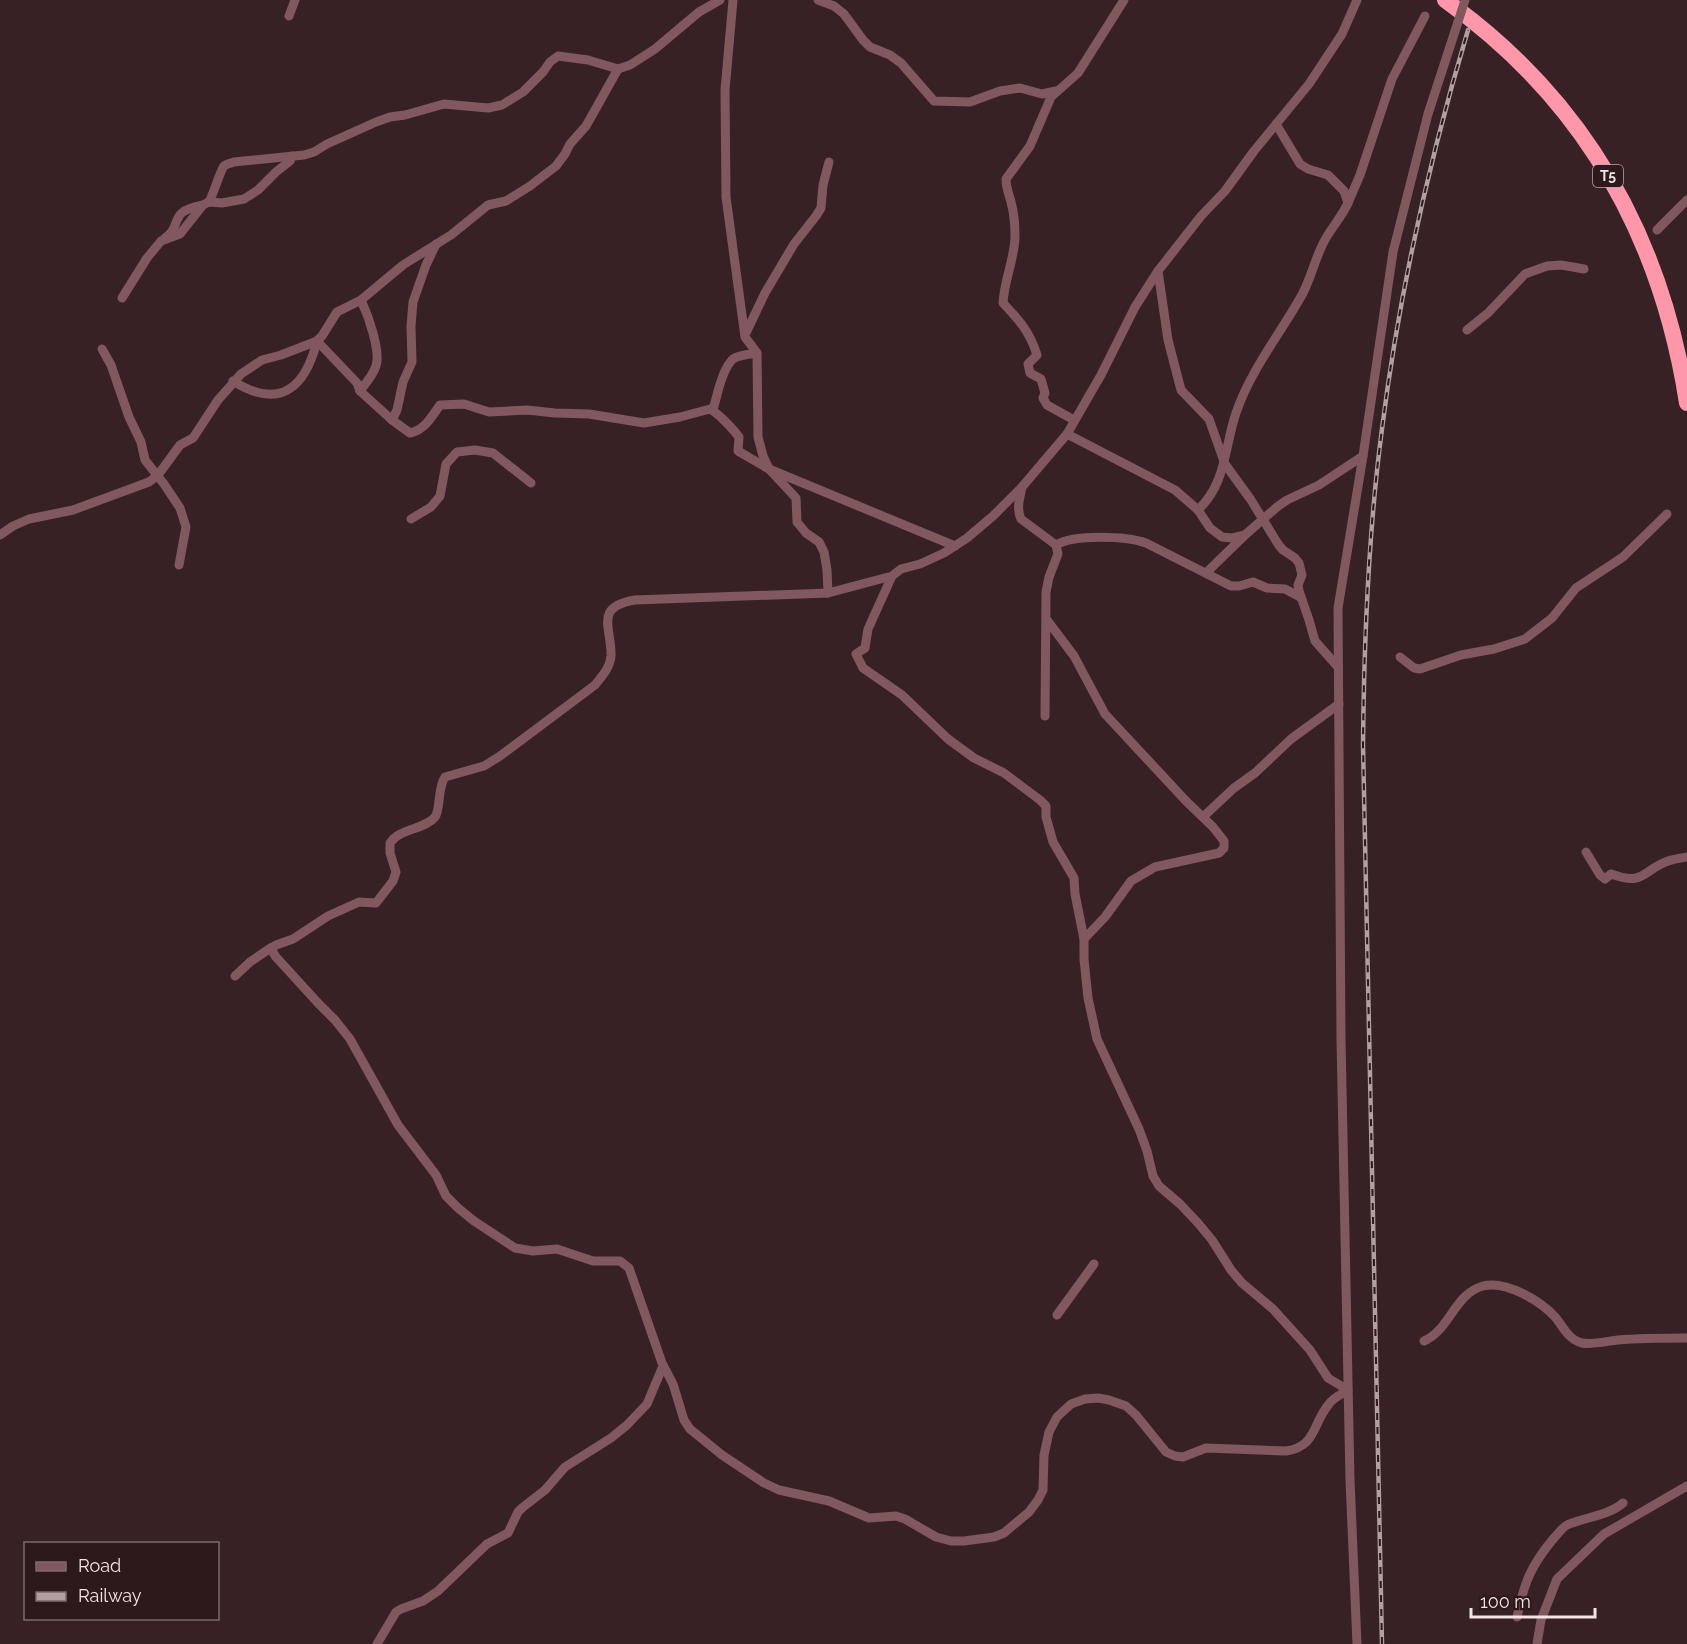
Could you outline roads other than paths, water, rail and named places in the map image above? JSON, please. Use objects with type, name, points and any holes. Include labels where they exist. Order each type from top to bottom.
[{"type":"highway","name":"T5","points":[[1445,0],[1491,36],[1544,87],[1580,131],[1605,170],[1625,204],[1662,290],[1687,403]]},
{"type":"street","points":[[289,16],[295,0]]},
{"type":"street","points":[[206,204],[226,165],[314,152],[376,122],[444,104],[479,108],[502,105],[523,92],[558,56],[588,60],[618,69],[630,65],[655,49],[699,12],[720,0]]},
{"type":"street","points":[[733,0],[725,90],[726,185],[745,336],[757,353],[758,437],[769,469],[795,498],[798,522],[806,533],[819,542],[824,552],[828,593]]},
{"type":"street","points":[[818,0],[834,6],[844,14],[870,47],[890,55],[901,63],[934,101],[970,102],[1000,91],[1020,88],[1042,94],[1056,92]]},
{"type":"street","points":[[235,976],[272,947],[293,939],[328,916],[359,902],[376,903],[396,876],[390,843],[398,835],[429,822],[435,816],[441,783],[445,777],[484,766],[595,685],[607,670],[611,658],[607,628],[608,616],[614,607],[623,602],[635,600],[828,593],[892,576],[901,569],[920,564],[955,546],[993,516],[1022,487],[1067,434],[1101,375],[1135,307],[1158,271],[1303,92],[1342,34],[1358,0]]},
{"type":"street","points":[[1357,1644],[1350,1480],[1341,1040],[1338,608],[1393,252],[1428,114],[1465,0]]},
{"type":"street","points":[[1074,420],[1047,405],[1043,398],[1045,393],[1041,379],[1030,374],[1028,364],[1037,355],[1033,342],[1024,326],[1003,303],[1015,235],[1013,211],[1006,179],[1030,146],[1051,97],[1078,73],[1121,3],[1109,1]]},
{"type":"street","points":[[1198,510],[1212,494],[1224,464],[1240,403],[1261,361],[1303,292],[1325,239],[1348,203],[1360,175],[1392,79],[1425,16]]},
{"type":"street","points":[[0,535],[29,519],[73,510],[149,482],[165,466],[180,445],[193,438],[218,400],[241,374],[262,360],[317,341],[337,312],[361,300],[403,265],[469,222],[488,205],[506,201],[556,166],[566,154],[570,144],[586,126],[618,69]]},
{"type":"street","points":[[1275,124],[1300,164],[1328,175],[1344,191],[1348,203]]},
{"type":"street","points":[[122,298],[147,258],[161,241],[171,234],[182,212],[206,204],[244,199],[258,190],[290,161],[292,156]]},
{"type":"street","points":[[745,336],[765,293],[794,244],[820,208],[829,162]]},
{"type":"street","points":[[1657,230],[1687,200]]},
{"type":"street","points":[[392,420],[397,410],[403,382],[412,362],[412,303],[436,244]]},
{"type":"street","points":[[1467,330],[1488,313],[1525,274],[1554,265],[1584,269]]},
{"type":"street","points":[[1158,271],[1168,340],[1181,390],[1209,419],[1224,464],[1264,519],[1278,544],[1299,563],[1302,575],[1298,588],[1315,641],[1338,667]]},
{"type":"street","points":[[360,391],[377,363],[370,321],[361,300]]},
{"type":"street","points":[[233,381],[255,393],[286,392],[293,388],[308,368],[317,341]]},
{"type":"street","points":[[317,341],[357,383],[360,391],[410,433],[429,421],[440,405],[459,403],[489,412],[527,410],[589,414],[644,423],[680,417],[707,409],[713,410],[740,437],[738,451],[769,469],[955,546]]},
{"type":"street","points":[[102,349],[111,365],[146,460],[180,508],[186,527],[179,565]]},
{"type":"street","points":[[713,410],[724,373],[733,360],[736,357],[757,353]]},
{"type":"street","points":[[1067,434],[1157,479],[1186,498],[1198,510],[1210,528],[1222,537],[1232,538],[1245,535]]},
{"type":"street","points":[[411,519],[431,507],[440,496],[446,464],[458,452],[476,450],[494,453],[531,483]]},
{"type":"street","points":[[1206,573],[1245,535],[1287,500],[1319,485],[1363,456]]},
{"type":"street","points":[[1022,487],[1018,504],[1021,519],[1056,545],[1058,554],[1046,592],[1045,716]]},
{"type":"street","points":[[1400,657],[1414,668],[1420,669],[1461,655],[1510,645],[1525,639],[1552,618],[1576,588],[1623,557],[1667,514]]},
{"type":"street","points":[[1056,545],[1063,541],[1082,538],[1133,539],[1146,543],[1231,586],[1253,582],[1266,588],[1285,589],[1300,597]]},
{"type":"street","points":[[892,576],[868,629],[865,648],[856,654],[863,668],[902,695],[961,749],[1004,773],[1046,806],[1046,818],[1053,842],[1074,878],[1084,939],[1088,998],[1097,1039],[1148,1151],[1153,1176],[1159,1186],[1198,1223],[1242,1283],[1274,1309],[1310,1350],[1328,1378],[1348,1390]]},
{"type":"street","points":[[1047,620],[1074,656],[1105,714],[1224,841],[1224,848],[1219,853],[1155,867],[1131,881],[1105,917],[1084,939]]},
{"type":"street","points":[[1203,818],[1291,739],[1339,704]]},
{"type":"street","points":[[1586,852],[1595,868],[1605,879],[1611,874],[1626,879],[1641,877],[1669,861],[1687,857]]},
{"type":"street","points":[[272,947],[273,954],[350,1039],[398,1125],[436,1175],[446,1197],[474,1221],[515,1248],[532,1251],[557,1250],[593,1261],[615,1260],[627,1265],[632,1273],[663,1366],[673,1384],[684,1420],[690,1429],[723,1455],[764,1483],[779,1490],[829,1501],[869,1518],[896,1516],[936,1537],[951,1541],[964,1542],[994,1537],[1004,1533],[1029,1512],[1038,1500],[1043,1490],[1044,1455],[1048,1432],[1057,1417],[1071,1404],[1085,1399],[1098,1398],[1126,1407],[1136,1415],[1166,1452],[1183,1457],[1206,1448],[1286,1451],[1296,1449],[1305,1445],[1310,1438],[1329,1402],[1348,1390]]},
{"type":"street","points":[[1057,1315],[1094,1263]]},
{"type":"street","points":[[1424,1341],[1437,1334],[1468,1294],[1481,1287],[1494,1284],[1508,1287],[1537,1303],[1555,1318],[1572,1338],[1581,1343],[1687,1338]]},
{"type":"street","points":[[377,1644],[396,1612],[423,1601],[438,1591],[487,1544],[508,1533],[518,1512],[545,1490],[565,1467],[611,1438],[640,1413],[654,1391],[663,1366]]},
{"type":"street","points":[[1537,1644],[1541,1620],[1557,1579],[1604,1534],[1687,1486]]},
{"type":"street","points":[[1517,1617],[1531,1569],[1564,1526],[1616,1509],[1623,1503]]},
{"type":"railway","points":[[1382,1644],[1363,745],[1368,587],[1377,468],[1397,328],[1428,178],[1468,30]]}]
